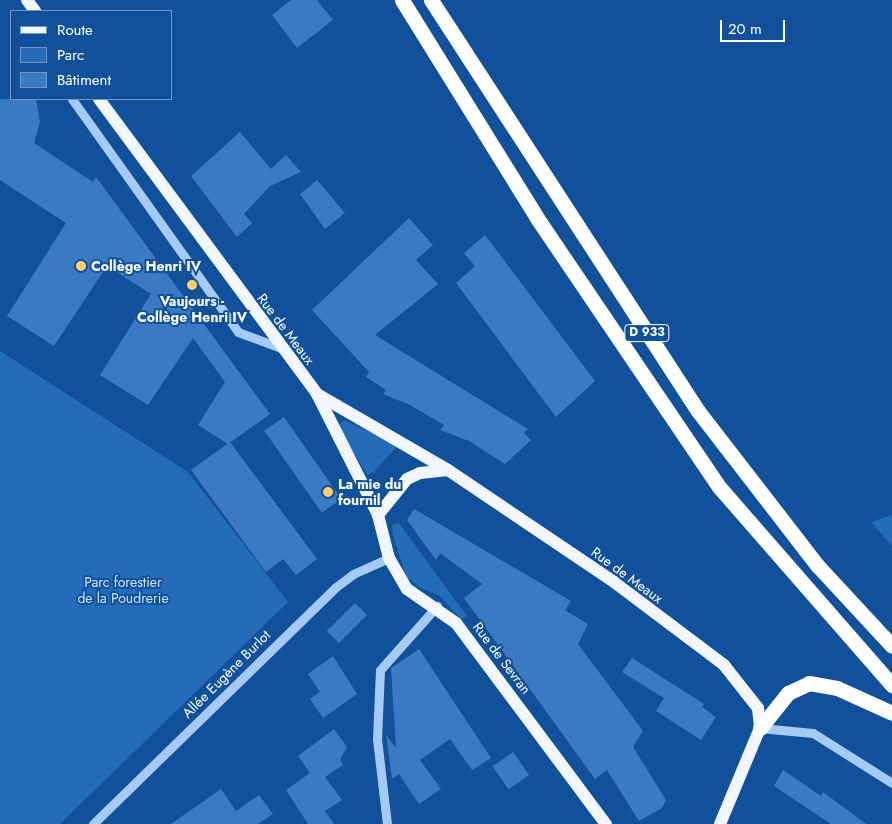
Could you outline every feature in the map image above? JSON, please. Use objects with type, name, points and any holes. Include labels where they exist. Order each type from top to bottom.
[{"type":"highway","points":[[389,0],[421,30]]},
{"type":"highway","name":"D 933","points":[[402,0],[554,243],[720,488],[892,685]]},
{"type":"highway","name":"D 933","points":[[431,0],[698,411],[817,565],[892,646]]},
{"type":"highway","points":[[760,728],[788,693],[809,683],[837,688],[892,713]]},
{"type":"main road","name":"Rue de Meaux","points":[[100,100],[281,348],[317,394],[378,515]]},
{"type":"main road","name":"Rue de Meaux","points":[[317,394],[448,470],[614,582],[724,665],[758,708],[760,728]]},
{"type":"main road","points":[[378,515],[407,479],[420,473],[448,470]]},
{"type":"main road","name":"Rue de Sevran","points":[[378,515],[389,558],[407,589],[437,606],[456,623],[606,824]]},
{"type":"main road","points":[[720,824],[760,728]]},
{"type":"street","points":[[73,100],[238,332],[281,348]]},
{"type":"street","name":"Allée Eugène Burlot","points":[[93,824],[336,587],[353,574],[389,558]]},
{"type":"street","points":[[388,824],[377,739],[380,670],[437,606]]},
{"type":"street","points":[[760,728],[812,733],[892,783]]},
{"type":"green space","name":"Parc forestier de la Poudrerie","points":[[0,351],[188,472],[288,602],[60,824],[0,824]]},
{"type":"green space","points":[[344,420],[398,445],[374,472],[367,475],[338,426]]},
{"type":"green space","points":[[892,515],[892,546],[871,522]]},
{"type":"green space","points":[[398,522],[467,616],[461,619],[440,596],[419,587],[406,576],[393,535],[392,526]]},
{"type":"building","points":[[291,0],[317,0],[333,20],[297,48],[272,15]]},
{"type":"building","points":[[0,99],[36,100],[40,122],[34,143],[93,182],[96,177],[270,414],[228,444],[198,425],[225,382],[193,338],[148,405],[100,375],[151,294],[107,266],[54,346],[7,316],[66,223],[0,180]]},
{"type":"building","points":[[240,132],[271,169],[286,155],[301,172],[270,186],[244,214],[252,223],[237,237],[191,176]]},
{"type":"building","points":[[317,180],[345,213],[325,229],[300,194]]},
{"type":"building","points":[[409,218],[433,245],[416,260],[438,284],[375,335],[528,429],[524,433],[531,440],[505,464],[469,441],[440,430],[444,425],[410,405],[383,394],[386,390],[366,377],[369,372],[312,310]]},
{"type":"building","points":[[485,235],[595,381],[556,417],[456,283],[475,266],[464,253]]},
{"type":"building","points":[[284,417],[341,499],[322,513],[264,431]]},
{"type":"building","points":[[230,442],[317,559],[296,575],[283,559],[266,572],[191,470]]},
{"type":"building","points":[[414,509],[571,601],[565,610],[588,624],[578,644],[643,731],[633,747],[666,800],[662,808],[639,821],[607,770],[595,779],[464,598],[482,584],[440,553],[436,560],[407,520]]},
{"type":"building","points":[[355,603],[367,615],[339,643],[327,631]]},
{"type":"building","points":[[419,649],[491,758],[472,770],[450,739],[420,760],[441,789],[419,804],[399,774],[392,779],[386,735],[396,748],[391,668]]},
{"type":"building","points":[[333,656],[357,694],[323,718],[310,699],[320,692],[308,674]]},
{"type":"building","points":[[632,658],[704,704],[702,707],[716,717],[701,740],[656,711],[664,698],[622,672]]},
{"type":"building","points":[[334,729],[347,747],[340,760],[343,765],[325,777],[342,800],[325,811],[334,824],[308,824],[286,790],[310,773],[298,756]]},
{"type":"building","points":[[513,752],[529,775],[509,789],[493,766]]},
{"type":"building","points":[[783,770],[821,796],[823,792],[866,824],[831,824],[774,786]]},
{"type":"building","points":[[221,789],[236,811],[259,795],[273,814],[258,824],[171,824]]},
{"type":"place","name":"Collège Henri IV","points":[[81,266]]},
{"type":"place","name":"Vaujours - Collège Henri IV","points":[[192,285]]},
{"type":"place","name":"La mie du fournil","points":[[328,492]]}]
